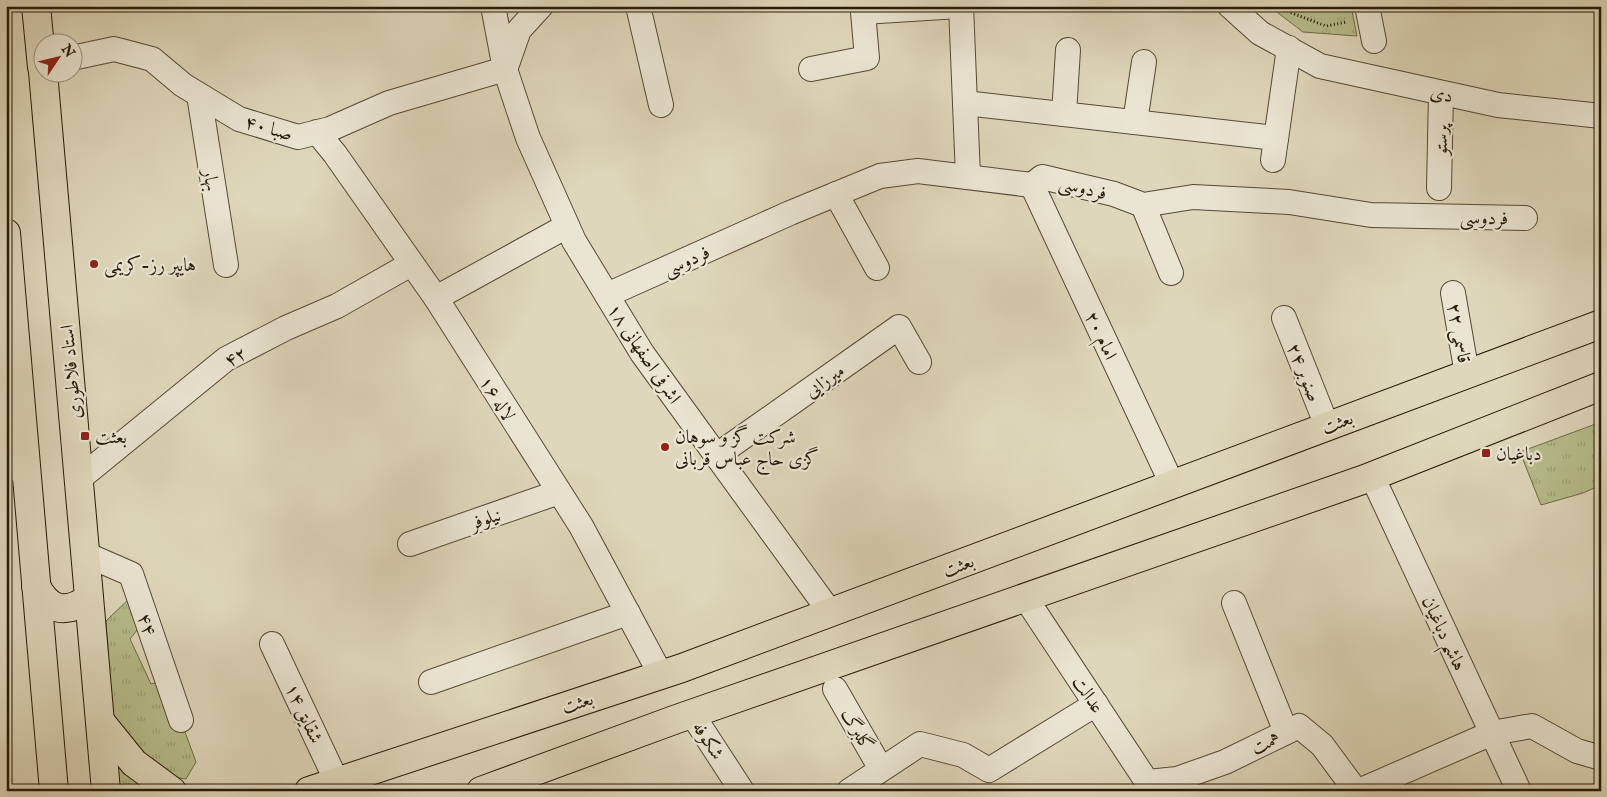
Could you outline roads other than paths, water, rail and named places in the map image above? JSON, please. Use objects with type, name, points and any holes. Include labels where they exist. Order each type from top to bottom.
[{"type":"main road","points":[[36,6],[39,32]]},
{"type":"main road","name":"استاد فلاطوری","points":[[44,82],[106,791]]},
{"type":"main road","points":[[6,233],[11,343],[27,478],[54,791]]},
{"type":"main road","name":"بعثت","points":[[309,791],[662,675],[1601,324]]},
{"type":"main road","points":[[481,791],[692,714],[1372,476],[1601,386]]},
{"type":"main road","points":[[36,586],[42,598],[52,606],[65,609],[78,606],[88,598]]},
{"type":"main road","points":[[100,721],[134,763],[172,791]]},
{"type":"main road","points":[[40,791],[51,763]]},
{"type":"street","name":"اشرفی اصفهانی ۱۸","points":[[493,6],[505,69],[528,138],[574,241],[642,353],[830,612]]},
{"type":"street","points":[[505,69],[519,30],[541,6]]},
{"type":"street","points":[[638,6],[661,105]]},
{"type":"street","points":[[811,69],[867,58],[863,12],[960,6],[968,177]]},
{"type":"street","name":"دی","points":[[1230,6],[1260,33],[1320,66],[1498,105],[1601,116]]},
{"type":"street","points":[[1367,6],[1374,40]]},
{"type":"street","points":[[965,103],[1135,122],[1274,149],[1289,48]]},
{"type":"street","name":"صبا ۴۰","points":[[82,56],[114,49],[152,59],[183,85],[239,119],[298,137],[330,129],[389,104],[505,69]]},
{"type":"street","points":[[1064,114],[1068,50]]},
{"type":"street","points":[[1135,122],[1144,62]]},
{"type":"street","name":"پرستو","points":[[1439,188],[1441,92]]},
{"type":"street","name":"بهار","points":[[199,95],[226,265]]},
{"type":"street","name":"لاله ۱۶","points":[[317,132],[336,154],[436,298],[581,526],[662,675]]},
{"type":"street","name":"فردوسی","points":[[607,295],[880,176],[918,171],[1032,185],[1042,177],[1114,194],[1143,205],[1193,197],[1289,202],[1371,215],[1526,218]]},
{"type":"street","name":"امام ۲۰","points":[[1032,185],[1172,484]]},
{"type":"street","points":[[836,194],[877,268]]},
{"type":"street","points":[[1143,205],[1171,273]]},
{"type":"street","points":[[436,298],[567,226]]},
{"type":"street","name":"۴۲","points":[[79,479],[226,358],[286,328],[337,306],[411,264]]},
{"type":"street","name":"قاسمی ۲۲","points":[[1453,292],[1467,374]]},
{"type":"street","name":"صنوبر ۲۴","points":[[1284,318],[1327,426]]},
{"type":"street","name":"میرزایی","points":[[716,456],[899,328],[919,362]]},
{"type":"street","points":[[6,454],[27,478]]},
{"type":"street","name":"هاشم دباغیان","points":[[1372,476],[1519,791]]},
{"type":"street","name":"نیلوفر","points":[[410,544],[559,492]]},
{"type":"street","name":"۴۴","points":[[85,554],[131,574],[181,720]]},
{"type":"street","name":"عدالت","points":[[1025,597],[1150,787]]},
{"type":"street","points":[[1234,603],[1286,732]]},
{"type":"street","points":[[431,682],[628,613]]},
{"type":"street","name":"شقایق ۱۴","points":[[272,644],[337,782]]},
{"type":"street","name":"گلبرگ","points":[[835,689],[881,769]]},
{"type":"street","points":[[849,791],[920,744],[963,756],[988,770],[1096,704]]},
{"type":"street","name":"شکوفه","points":[[692,714],[742,791]]},
{"type":"street","name":"همت","points":[[1150,787],[1225,762],[1299,726],[1322,745],[1357,791]]},
{"type":"street","points":[[1357,791],[1492,733],[1532,726],[1577,751],[1601,758]]},
{"type":"place","name":"هایپر رز-کریمی","points":[[94,264]]},
{"type":"place","name":"بعثت","points":[[85,436]]},
{"type":"place","name":"شرکت گز و سوهان گزی حاج عباس قربانی","points":[[665,447]]},
{"type":"place","name":"دباغیان","points":[[1486,453]]}]
